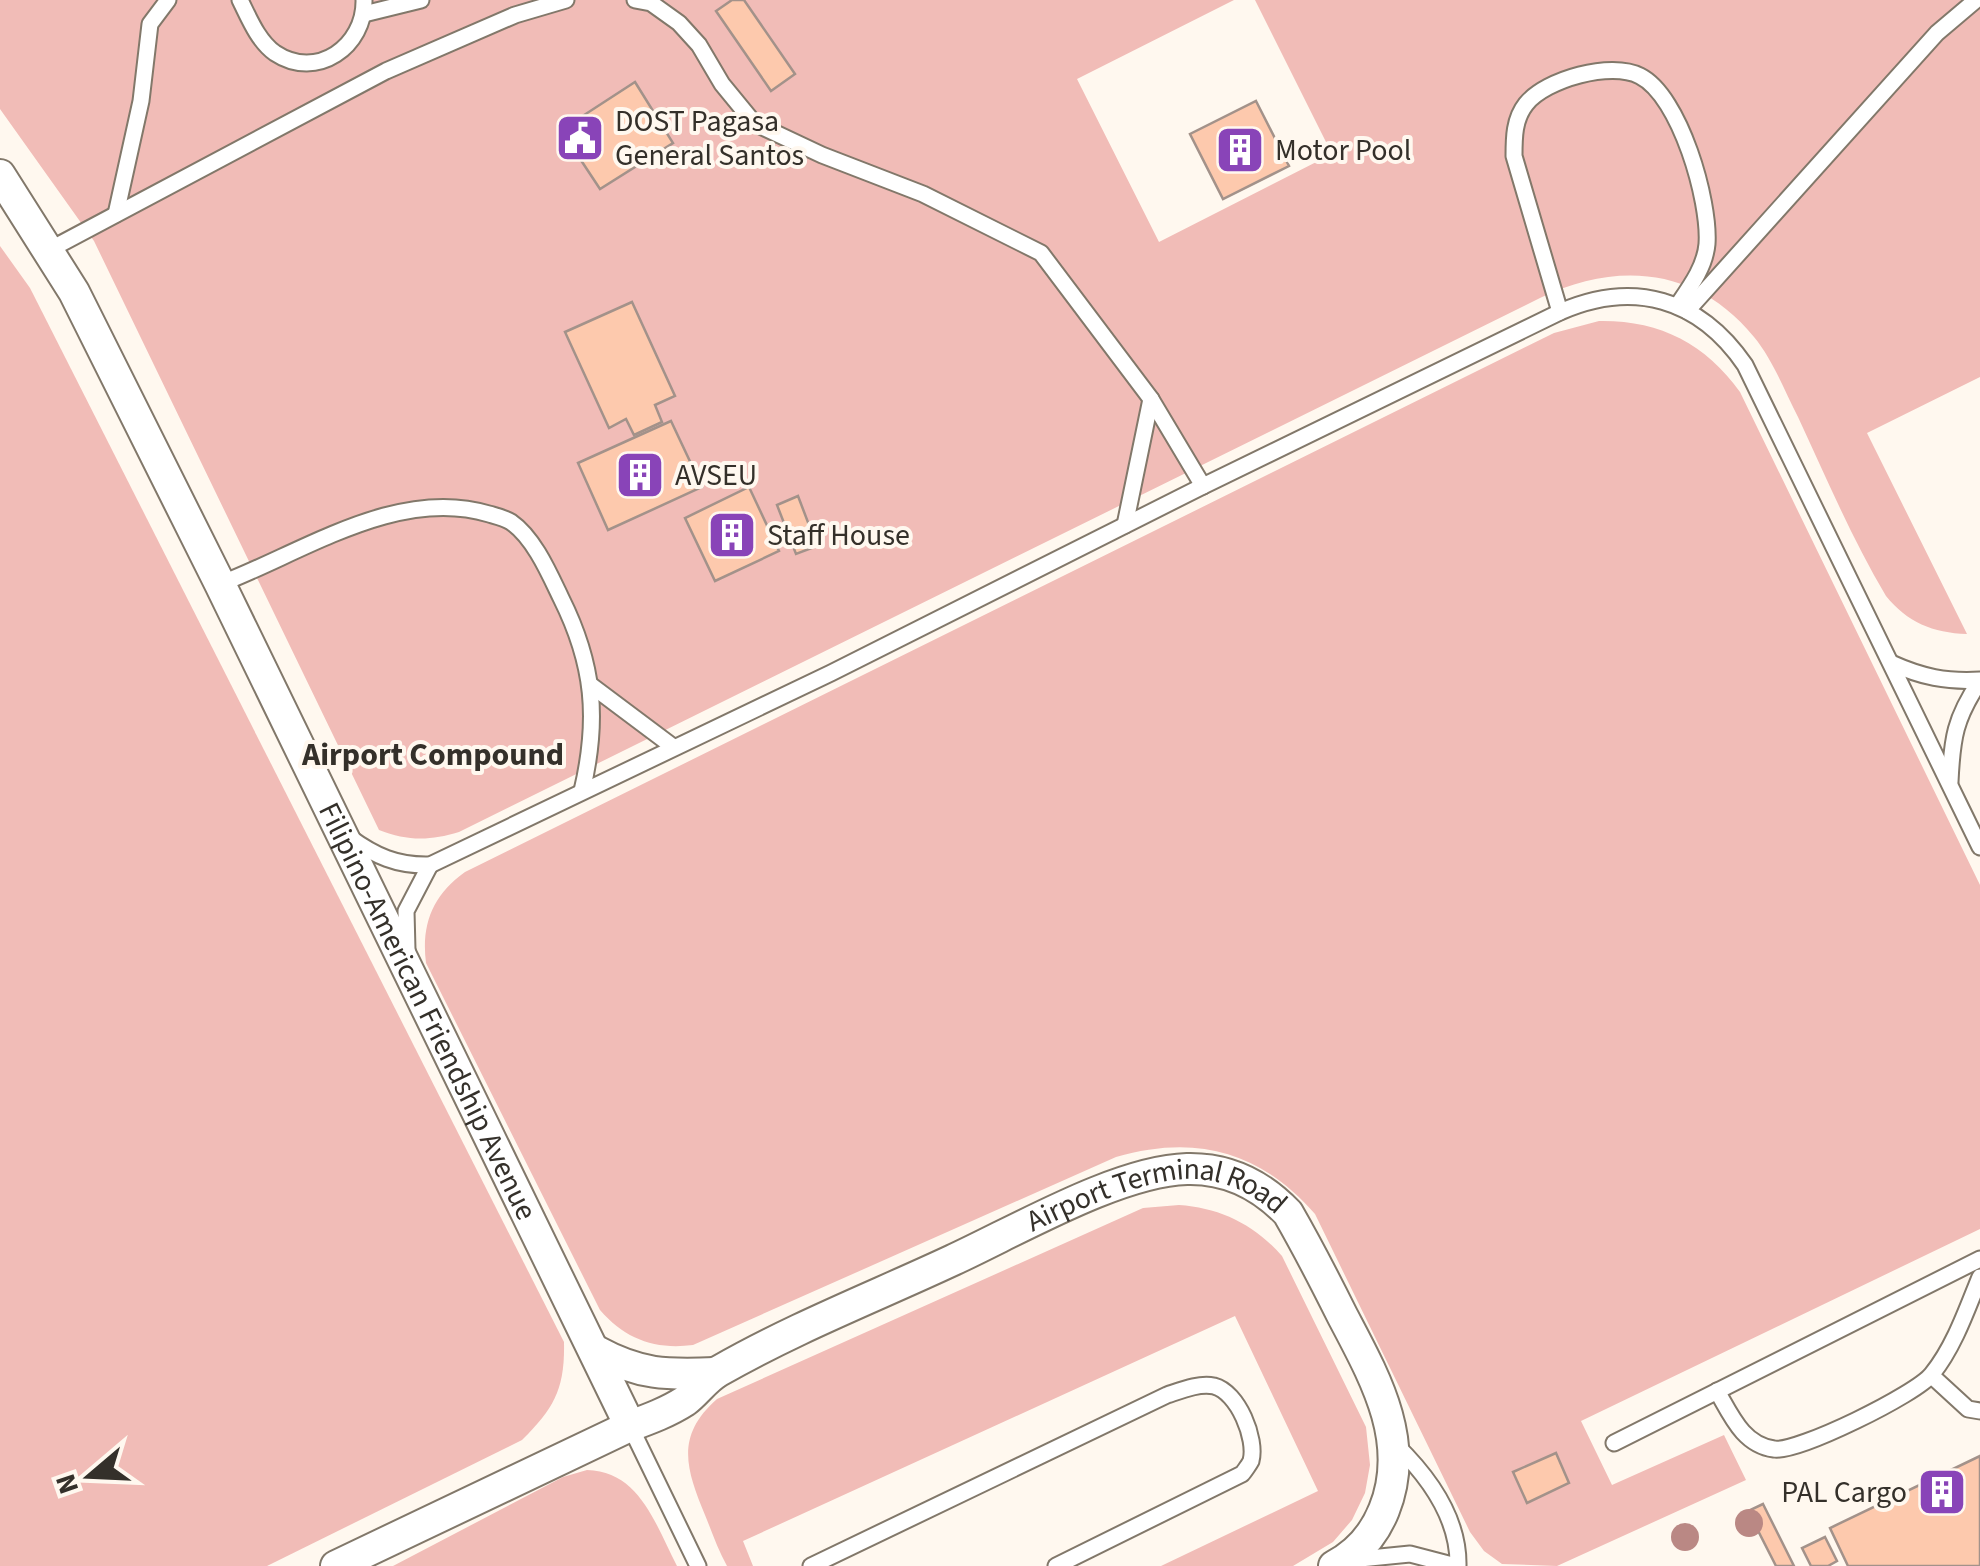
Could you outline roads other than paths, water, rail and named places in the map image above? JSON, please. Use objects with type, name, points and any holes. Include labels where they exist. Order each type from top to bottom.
[{"type":"street","name":"Filipino-American Friendship Avenue","points":[[0,175],[74,292],[630,1426]]},
{"type":"street","name":"Airport Terminal Road","points":[[336,1566],[684,1401],[715,1373],[1126,1180],[1186,1169],[1213,1171],[1257,1187],[1288,1213],[1380,1391],[1396,1468],[1383,1513],[1369,1538],[1340,1563]]},
{"type":"street","name":"Airport Terminal Road","points":[[596,1351],[644,1372],[715,1373]]},
{"type":"lane","points":[[116,214],[141,101],[150,24],[168,0]]},
{"type":"lane","points":[[240,0],[262,40],[275,53],[293,61],[312,63],[347,48],[358,32],[364,7],[421,0]]},
{"type":"lane","points":[[49,250],[386,72],[516,14],[566,0]]},
{"type":"lane","points":[[635,0],[651,3],[679,23],[699,44],[732,98],[754,123],[822,155],[923,194],[1041,253],[1152,399],[1202,486]]},
{"type":"lane","points":[[1682,309],[1937,33],[1976,0]]},
{"type":"lane","points":[[1560,312],[1514,156],[1514,134],[1527,103],[1541,92],[1604,69],[1640,75],[1657,88],[1680,128],[1701,189],[1707,244],[1682,309]]},
{"type":"lane","points":[[320,792],[348,836],[367,850],[388,861],[430,865],[1560,312],[1611,296],[1645,298],[1682,309],[1716,330],[1744,364],[1980,846]]},
{"type":"lane","points":[[1125,525],[1152,399]]},
{"type":"lane","points":[[220,584],[333,536],[403,512],[453,506],[509,520],[526,536],[564,604],[592,686],[590,755],[582,791]]},
{"type":"lane","points":[[1890,663],[1949,682],[1980,680]]},
{"type":"lane","points":[[1950,786],[1958,714],[1980,680]]},
{"type":"lane","points":[[592,686],[672,746]]},
{"type":"lane","points":[[422,998],[407,954],[406,912],[430,865]]},
{"type":"lane","points":[[1614,1443],[1980,1260]]},
{"type":"lane","points":[[1717,1391],[1743,1435],[1774,1450],[1804,1444],[1919,1388],[1932,1376],[1980,1277]]},
{"type":"lane","points":[[1932,1376],[1968,1409],[1980,1411]]},
{"type":"lane","points":[[811,1566],[1167,1395],[1204,1386],[1222,1389],[1232,1398],[1251,1438],[1250,1462],[1242,1474],[1056,1566]]},
{"type":"lane","points":[[630,1426],[698,1566]]},
{"type":"lane","points":[[1340,1563],[1410,1554],[1457,1566],[1459,1545],[1436,1492],[1423,1470],[1394,1444]]},
{"type":"place","name":"DOST Pagasa General Santos","points":[[580,138]]},
{"type":"place","name":"Motor Pool","points":[[1240,150]]},
{"type":"place","name":"AVSEU","points":[[640,475]]},
{"type":"place","name":"Staff House","points":[[732,535]]},
{"type":"place","name":"PAL Cargo","points":[[1942,1492]]},
{"type":"district","name":"Airport Compound","points":[[433,755]]}]
